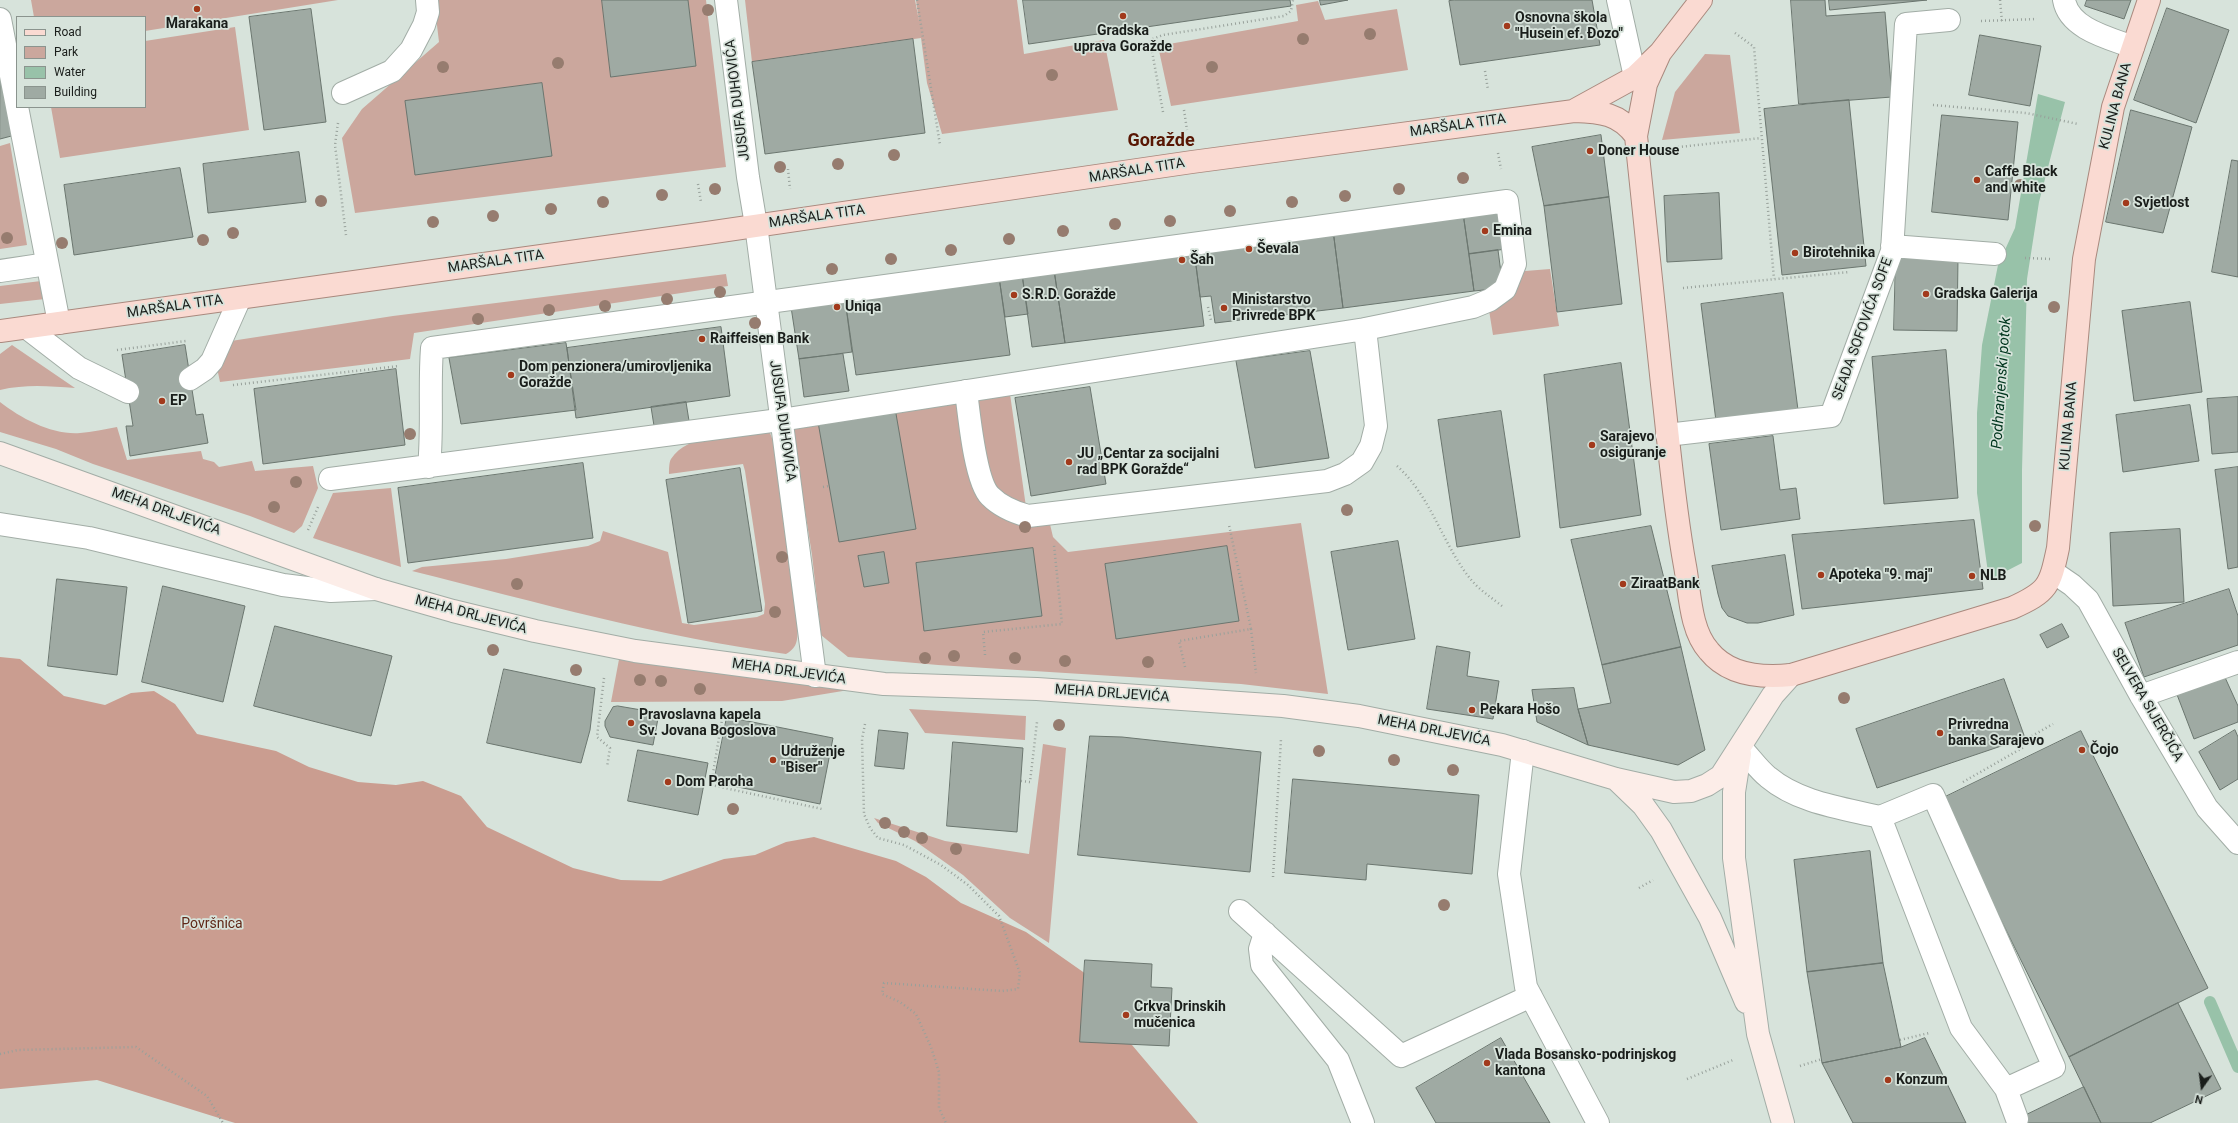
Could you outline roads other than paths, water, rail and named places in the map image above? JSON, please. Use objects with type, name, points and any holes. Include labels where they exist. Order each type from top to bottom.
[{"type":"main road","points":[[1574,110],[1635,77],[1660,53],[1701,0]]},
{"type":"main road","name":"KULINA BANA","points":[[1791,675],[2012,608],[2034,598],[2047,586],[2053,572],[2058,548],[2084,258],[2113,107],[2149,0]]},
{"type":"main road","points":[[1660,53],[1646,84],[1636,143],[1676,515],[1695,623],[1702,641],[1709,652],[1735,670],[1752,675],[1770,677],[1791,675]]},
{"type":"main road","name":"MARŠALA TITA","points":[[0,331],[1192,162],[1574,110]]},
{"type":"main road","points":[[1574,110],[1597,112],[1613,116],[1627,124],[1636,143]]},
{"type":"main road","name":"MEHA DRLJEVIĆA","points":[[0,453],[376,589],[535,632],[635,651],[884,684],[1037,689],[1283,706],[1359,716],[1523,751],[1616,779],[1674,792],[1691,791],[1707,785],[1721,776],[1741,748],[1770,700],[1791,675]]},
{"type":"main road","points":[[1741,748],[1734,792],[1734,858],[1759,1041]]},
{"type":"main road","points":[[1616,779],[1643,805],[1669,844],[1710,918],[1759,1041],[1783,1123]]},
{"type":"street","points":[[343,93],[392,71],[411,50],[424,25],[428,12],[427,0]]},
{"type":"street","name":"JUSUFA DUHOVIĆA","points":[[726,0],[748,178],[756,225],[815,676]]},
{"type":"street","points":[[1618,0],[1635,77]]},
{"type":"street","points":[[2064,0],[2065,8],[2073,18],[2095,33],[2133,46]]},
{"type":"street","points":[[0,19],[16,102]]},
{"type":"street","name":"SEADA SOFOVIĆA SOFE","points":[[1668,435],[1831,416],[1892,251],[1906,24],[1949,20]]},
{"type":"street","points":[[17,108],[60,323]]},
{"type":"street","points":[[330,479],[429,467],[781,419],[1365,329],[1473,307],[1499,295],[1505,289],[1515,264],[1507,201],[432,348],[430,386],[432,434],[429,467]]},
{"type":"street","points":[[1892,246],[1995,254]]},
{"type":"street","points":[[0,270],[47,264]]},
{"type":"street","points":[[190,379],[205,369],[212,361],[240,298]]},
{"type":"street","points":[[27,328],[79,368],[128,392]]},
{"type":"street","points":[[966,391],[980,476],[989,495],[1006,510],[1028,516],[1327,481],[1345,474],[1362,462],[1371,446],[1376,426],[1365,329]]},
{"type":"street","name":"MEHA DRLJEVIĆA","points":[[0,524],[89,538],[283,585],[332,591],[376,589]]},
{"type":"street","name":"SELVERA SIJERČIĆA","points":[[2053,572],[2072,585],[2088,600],[2141,696],[2207,808],[2238,843]]},
{"type":"street","points":[[2141,696],[2238,662]]},
{"type":"street","points":[[1741,748],[1767,777],[1786,790],[1822,804],[1880,817],[1933,795],[2054,1067],[2006,1088]]},
{"type":"street","points":[[1523,751],[1509,874],[1526,987],[1598,1123]]},
{"type":"street","points":[[1880,817],[1962,1028],[2006,1088],[2017,1119]]},
{"type":"street","points":[[1240,911],[1401,1056],[1531,996]]},
{"type":"street","points":[[1264,933],[1260,950],[1262,965],[1338,1060],[1363,1123]]},
{"type":"water","points":[[2038,94],[2065,102],[2039,202],[2027,279],[2022,470],[2022,563],[1989,580],[1977,493],[1977,413],[1982,345],[1998,265],[2015,228]]},
{"type":"waterway","name":"Podhranjenski potok","points":[[2210,1002],[2238,1067]]},
{"type":"place","name":"Marakana","points":[[197,9]]},
{"type":"place","name":"Gradska uprava Goražde","points":[[1123,16]]},
{"type":"place","name":"Osnovna škola \"Husein ef. Đozo\"","points":[[1507,26]]},
{"type":"place","name":"Doner House","points":[[1590,151]]},
{"type":"place","name":"Caffe Black and white","points":[[1977,180]]},
{"type":"place","name":"Svjetlost","points":[[2126,203]]},
{"type":"place","name":"Emina","points":[[1485,231]]},
{"type":"place","name":"Ševala","points":[[1249,249]]},
{"type":"place","name":"Birotehnika","points":[[1795,253]]},
{"type":"place","name":"Šah","points":[[1182,260]]},
{"type":"place","name":"Gradska Galerija","points":[[1926,294]]},
{"type":"place","name":"S.R.D. Goražde","points":[[1014,295]]},
{"type":"place","name":"Uniqa","points":[[837,307]]},
{"type":"place","name":"Ministarstvo Privrede BPK","points":[[1224,308]]},
{"type":"place","name":"Raiffeisen Bank","points":[[702,339]]},
{"type":"place","name":"Dom penzionera/umirovljenika Goražde","points":[[511,375]]},
{"type":"place","name":"EP","points":[[162,401]]},
{"type":"place","name":"Sarajevo osiguranje","points":[[1592,445]]},
{"type":"place","name":"JU „Centar za socijalni rad BPK Goražde“","points":[[1069,462]]},
{"type":"place","name":"Apoteka \"9. maj\"","points":[[1821,575]]},
{"type":"place","name":"NLB","points":[[1972,576]]},
{"type":"place","name":"ZiraatBank","points":[[1623,584]]},
{"type":"place","name":"Pekara Hošo","points":[[1472,710]]},
{"type":"place","name":"Pravoslavna kapela Sv. Jovana Bogoslova","points":[[631,723]]},
{"type":"place","name":"Privredna banka Sarajevo","points":[[1940,733]]},
{"type":"place","name":"Čojo","points":[[2082,750]]},
{"type":"place","name":"Udruženje \"Biser\"","points":[[773,760]]},
{"type":"place","name":"Dom Paroha","points":[[668,782]]},
{"type":"place","name":"Crkva Drinskih mučenica","points":[[1126,1015]]},
{"type":"place","name":"Vlada Bosansko-podrinjskog kantona","points":[[1487,1063]]},
{"type":"place","name":"Konzum","points":[[1888,1080]]},
{"type":"district","name":"Goražde","points":[[1161,141]]},
{"type":"park label","name":"Površnica","points":[[212,924]]}]
